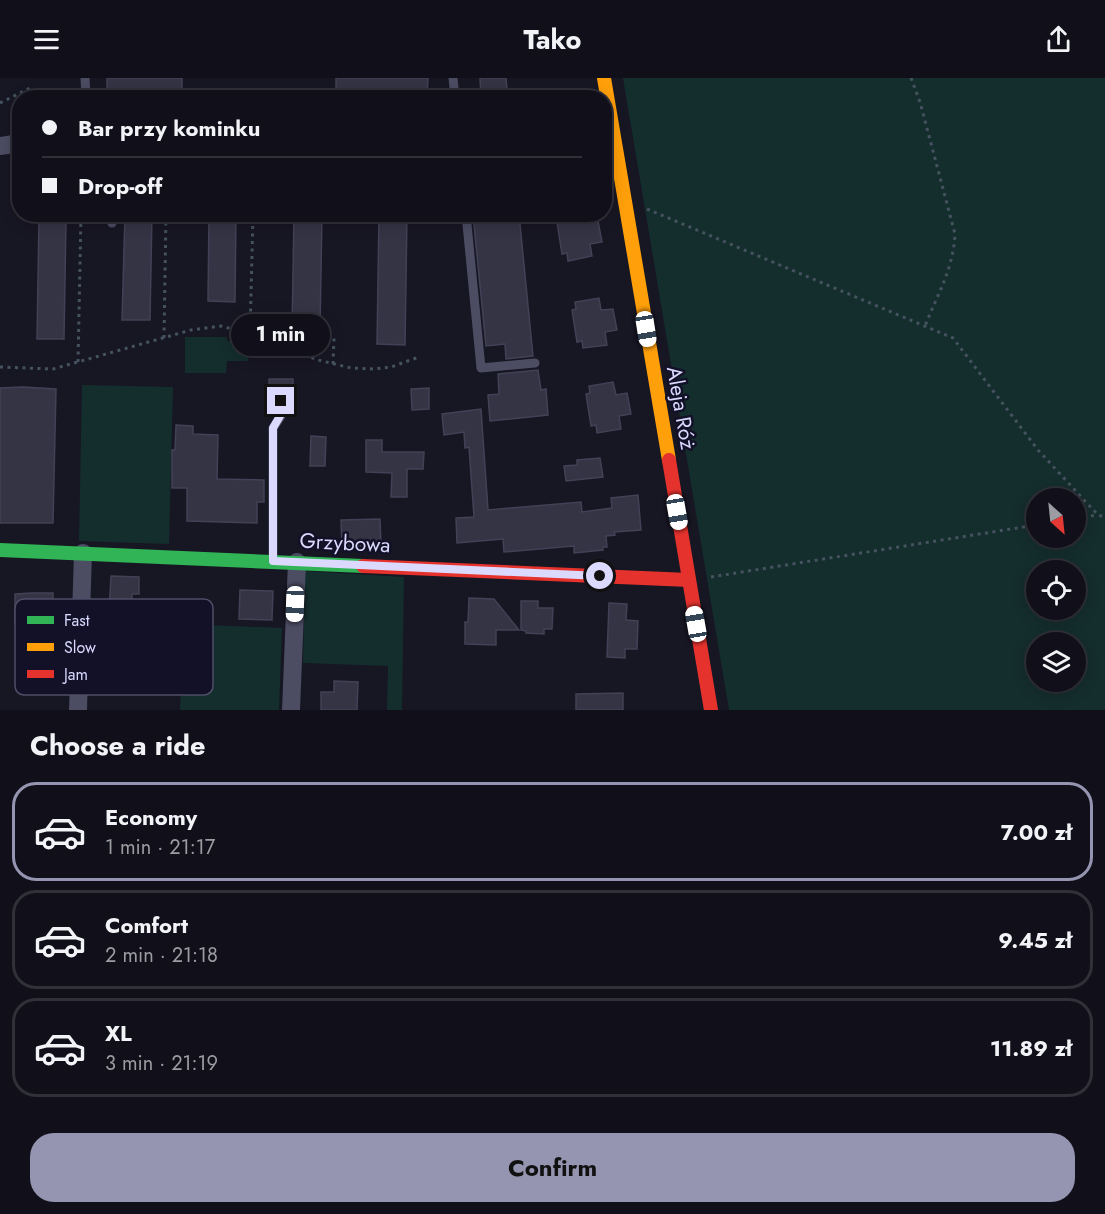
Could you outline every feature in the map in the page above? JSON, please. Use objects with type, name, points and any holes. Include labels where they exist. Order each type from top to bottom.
[{"type":"street","name":"Aleja Róż","points":[[612,127],[711,710]]},
{"type":"street","name":"Grzybowa","points":[[0,550],[688,580]]},
{"type":"street","points":[[82,599],[83,553]]},
{"type":"street","points":[[291,710],[297,562]]},
{"type":"street","points":[[78,695],[78,710]]},
{"type":"lane","points":[[467,222],[481,368],[535,363]]},
{"type":"lane","points":[[273,561],[273,428],[280,416],[281,401]]},
{"type":"path","points":[[911,78],[920,102],[955,234],[954,255],[925,326]]},
{"type":"path","points":[[26,90],[32,87]]},
{"type":"path","points":[[624,200],[953,338],[1038,450],[1098,515]]},
{"type":"path","points":[[78,362],[81,222]]},
{"type":"path","points":[[164,338],[166,222]]},
{"type":"path","points":[[250,334],[253,222]]},
{"type":"path","points":[[0,367],[53,369],[191,330],[221,326],[333,364],[374,369],[391,367],[419,357]]},
{"type":"path","points":[[333,364],[334,338]]},
{"type":"path","points":[[1086,517],[1098,515],[1105,517]]},
{"type":"path","points":[[688,580],[1026,527]]},
{"type":"green space","points":[[623,78],[1105,78],[1105,710],[729,710]]},
{"type":"green space","points":[[185,337],[227,337],[227,341],[249,341],[248,361],[227,361],[226,373],[185,373]]},
{"type":"green space","points":[[82,385],[173,387],[169,544],[79,541]]},
{"type":"green space","points":[[305,571],[404,577],[402,710],[387,710],[388,666],[303,663]]},
{"type":"green space","points":[[213,625],[282,628],[279,710],[180,710],[181,695],[213,695]]},
{"type":"building","points":[[107,78],[182,78],[182,90],[107,90]]},
{"type":"building","points":[[336,78],[428,78],[427,90],[336,90]]},
{"type":"building","points":[[480,78],[506,78],[507,90],[481,90]]},
{"type":"building","points":[[39,222],[66,222],[64,339],[37,339]]},
{"type":"building","points":[[125,222],[152,222],[150,320],[122,320]]},
{"type":"building","points":[[209,222],[236,222],[235,302],[208,301]]},
{"type":"building","points":[[294,222],[322,222],[320,330],[292,330]]},
{"type":"building","points":[[379,222],[407,222],[405,345],[377,344]]},
{"type":"building","points":[[474,222],[520,222],[533,356],[506,359],[505,344],[486,346]]},
{"type":"building","points":[[557,222],[598,222],[602,242],[590,244],[592,256],[568,261],[567,253],[562,254]]},
{"type":"building","points":[[599,298],[601,310],[613,309],[617,330],[605,332],[607,345],[583,348],[582,341],[577,342],[572,310],[576,309],[575,302]]},
{"type":"building","points":[[538,370],[541,390],[546,389],[548,415],[490,421],[488,395],[499,394],[498,374]]},
{"type":"building","points":[[269,379],[293,379],[293,396],[269,396]]},
{"type":"building","points":[[613,382],[616,395],[627,393],[631,414],[619,416],[621,429],[597,433],[596,425],[591,426],[586,394],[590,393],[589,386]]},
{"type":"building","points":[[0,388],[56,389],[53,523],[0,523]]},
{"type":"building","points":[[429,388],[429,409],[412,410],[411,389]]},
{"type":"building","points":[[481,409],[488,510],[581,502],[582,512],[612,508],[611,498],[638,495],[641,530],[614,532],[615,535],[606,536],[607,547],[603,547],[603,550],[574,553],[574,546],[504,552],[503,539],[457,543],[456,518],[474,517],[469,447],[465,448],[464,432],[444,435],[442,414]]},
{"type":"building","points":[[176,425],[193,426],[193,434],[218,435],[217,479],[264,480],[264,502],[257,502],[257,523],[187,521],[187,488],[172,488],[172,450],[175,450]]},
{"type":"building","points":[[311,436],[326,437],[325,466],[310,466]]},
{"type":"building","points":[[366,440],[382,440],[382,452],[424,452],[423,469],[407,469],[407,497],[391,497],[392,473],[366,472]]},
{"type":"building","points":[[600,458],[603,477],[566,481],[564,466],[577,465],[577,460]]},
{"type":"building","points":[[380,519],[381,545],[342,547],[341,520]]},
{"type":"building","points":[[111,576],[139,577],[139,594],[132,594],[132,599],[110,599]]},
{"type":"building","points":[[240,590],[273,591],[272,620],[239,619]]},
{"type":"building","points":[[53,593],[53,599],[15,599],[15,594]]},
{"type":"building","points":[[469,598],[494,599],[519,630],[496,630],[496,645],[465,644],[465,622],[468,622]]},
{"type":"building","points":[[521,601],[538,601],[538,608],[553,608],[552,629],[544,629],[544,634],[526,633],[521,630]]},
{"type":"building","points":[[609,603],[627,604],[626,620],[638,621],[637,649],[625,649],[625,658],[607,657]]},
{"type":"building","points":[[334,681],[358,682],[357,710],[321,710],[321,692],[334,692]]},
{"type":"building","points":[[623,693],[623,710],[576,710],[576,694]]},
{"type":"traffic: fast","points":[[0,550],[363,566]]},
{"type":"traffic: slow","points":[[604,78],[606,90]]},
{"type":"traffic: slow","points":[[612,125],[669,460]]},
{"type":"traffic: jam","points":[[669,460],[711,710]]},
{"type":"traffic: jam","points":[[363,566],[689,580]]},
{"type":"route","points":[[281,401],[280,416],[277,425],[273,428],[273,561],[600,576]]}]
